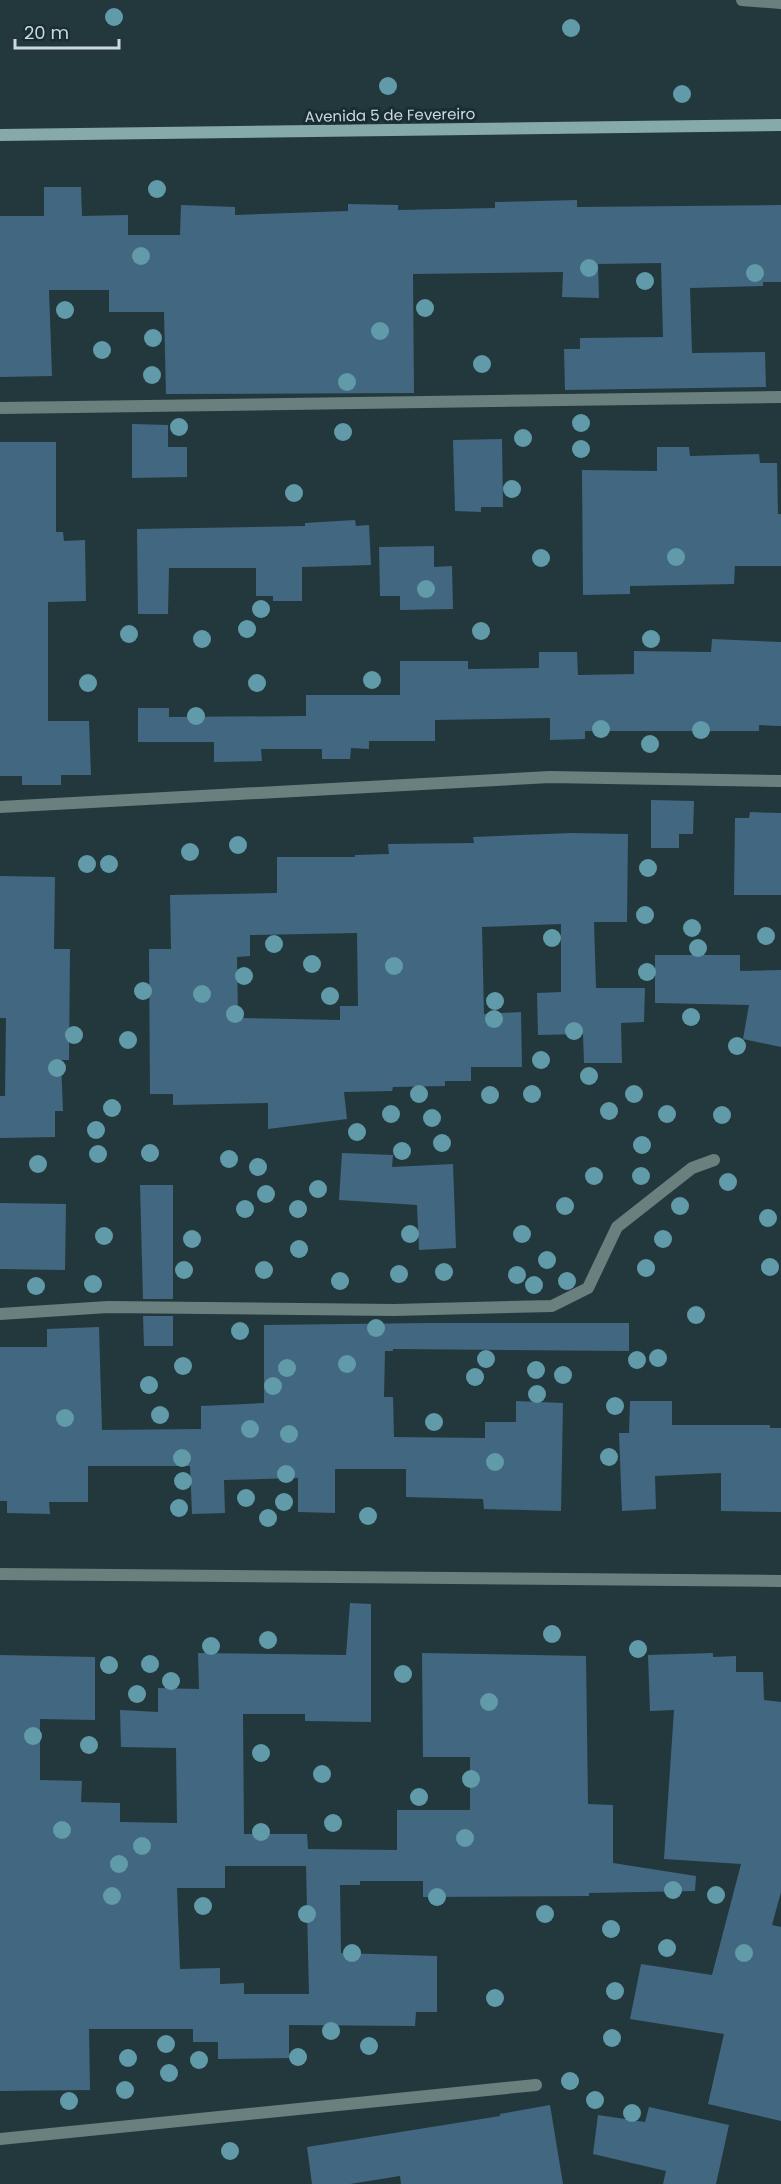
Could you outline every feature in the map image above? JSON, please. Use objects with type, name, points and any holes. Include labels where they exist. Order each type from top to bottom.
[{"type":"street","points":[[742,0],[781,3]]},
{"type":"street","name":"Avenida 5 de Fevereiro","points":[[0,135],[781,124]]},
{"type":"street","points":[[0,408],[781,397]]},
{"type":"street","points":[[0,807],[550,777],[781,781]]},
{"type":"street","points":[[0,1314],[108,1307],[394,1310],[552,1306],[588,1288],[616,1227],[692,1168],[714,1160]]},
{"type":"street","points":[[0,1574],[781,1581]]},
{"type":"street","points":[[0,2139],[536,2085]]},
{"type":"building","points":[[44,187],[81,187],[82,216],[128,215],[128,235],[180,235],[181,205],[235,207],[235,215],[348,211],[348,204],[398,205],[398,210],[495,208],[495,202],[577,200],[577,207],[781,205],[781,282],[763,282],[763,286],[690,288],[692,353],[765,352],[766,387],[565,390],[564,349],[580,349],[580,338],[663,337],[661,263],[598,264],[599,298],[562,297],[563,272],[413,274],[414,393],[166,394],[164,312],[109,312],[109,290],[49,290],[52,376],[0,377],[0,216],[44,216]]},
{"type":"building","points":[[132,424],[168,425],[168,447],[187,447],[187,477],[132,478]]},
{"type":"building","points":[[502,439],[503,507],[481,507],[481,512],[455,511],[453,440]]},
{"type":"building","points":[[0,442],[56,442],[56,532],[63,532],[64,541],[85,540],[86,601],[48,602],[48,721],[89,721],[91,775],[61,775],[61,785],[22,785],[22,776],[0,776]]},
{"type":"building","points":[[657,447],[689,447],[690,456],[759,454],[760,463],[777,463],[778,514],[781,514],[781,566],[735,566],[734,584],[630,586],[630,594],[583,595],[582,470],[657,471]]},
{"type":"building","points":[[355,520],[356,526],[369,525],[371,565],[302,567],[302,601],[273,601],[273,596],[256,596],[256,568],[169,568],[168,614],[138,614],[137,529],[305,526],[305,523]]},
{"type":"building","points":[[434,546],[434,567],[452,566],[453,609],[400,610],[400,596],[380,596],[379,547]]},
{"type":"building","points":[[712,639],[781,642],[781,726],[759,725],[759,731],[585,731],[585,739],[550,740],[550,718],[435,720],[435,741],[369,741],[369,749],[351,748],[350,759],[322,759],[322,749],[261,749],[262,761],[214,762],[214,742],[138,742],[138,708],[169,708],[169,717],[306,716],[306,695],[400,695],[400,661],[468,661],[468,669],[539,668],[539,652],[577,652],[578,675],[634,674],[634,651],[711,652]]},
{"type":"building","points":[[651,800],[694,801],[693,834],[679,834],[679,848],[651,848]]},
{"type":"building","points":[[750,812],[781,813],[781,895],[734,895],[735,818],[749,818]]},
{"type":"building","points":[[572,833],[628,834],[627,922],[594,922],[596,988],[645,988],[644,1022],[621,1023],[622,1063],[584,1063],[583,1034],[538,1035],[537,993],[561,992],[561,924],[482,927],[484,1014],[521,1012],[522,1067],[471,1067],[471,1081],[445,1081],[445,1086],[393,1087],[392,1091],[344,1092],[347,1119],[268,1129],[268,1103],[173,1105],[173,1094],[150,1094],[149,949],[171,949],[170,895],[277,893],[277,857],[355,857],[355,855],[389,854],[388,844],[474,843],[473,837]],"holes":[[[357,933],[358,1006],[340,1006],[340,1020],[238,1018],[237,957],[250,956],[250,935]]]},
{"type":"building","points":[[0,876],[55,877],[54,949],[70,949],[69,1060],[61,1060],[63,1111],[55,1111],[55,1137],[0,1138],[0,1096],[5,1096],[6,1018],[0,1018]]},
{"type":"building","points":[[655,955],[740,955],[740,971],[781,970],[781,1047],[743,1039],[749,1005],[655,1003]]},
{"type":"building","points":[[342,1153],[393,1155],[392,1167],[453,1164],[456,1248],[419,1250],[417,1205],[339,1200]]},
{"type":"building","points":[[140,1185],[173,1185],[173,1299],[143,1299]]},
{"type":"building","points":[[0,1203],[66,1204],[65,1270],[0,1269]]},
{"type":"building","points":[[143,1316],[173,1316],[173,1346],[144,1346]]},
{"type":"building","points":[[629,1323],[629,1351],[393,1349],[393,1351],[385,1351],[384,1397],[393,1397],[394,1437],[485,1438],[485,1422],[516,1422],[516,1401],[563,1403],[561,1511],[484,1509],[483,1499],[406,1497],[406,1469],[335,1469],[335,1513],[298,1512],[298,1478],[224,1480],[225,1513],[192,1514],[190,1466],[88,1466],[88,1502],[49,1502],[50,1514],[7,1513],[7,1501],[0,1501],[0,1347],[47,1347],[47,1329],[99,1327],[102,1430],[201,1429],[201,1406],[264,1403],[264,1325]]},
{"type":"building","points":[[630,1401],[672,1401],[672,1425],[770,1425],[770,1428],[781,1428],[781,1512],[721,1511],[721,1473],[655,1476],[656,1509],[622,1511],[619,1433],[629,1433]]},
{"type":"building","points":[[350,1603],[371,1604],[371,1722],[305,1721],[305,1714],[243,1714],[244,1834],[307,1834],[308,1849],[397,1850],[397,1810],[470,1810],[470,1757],[423,1757],[422,1653],[586,1656],[588,1804],[613,1805],[613,1863],[696,1876],[695,1891],[589,1893],[589,1896],[423,1897],[423,1881],[360,1881],[360,1885],[340,1885],[341,1953],[437,1956],[437,2012],[416,2012],[415,2026],[289,2025],[289,2058],[218,2059],[218,2042],[193,2042],[193,2029],[89,2029],[90,2090],[0,2091],[0,1655],[95,1657],[95,1720],[40,1719],[40,1780],[82,1781],[81,1802],[120,1803],[120,1822],[177,1823],[176,1748],[121,1747],[120,1710],[158,1712],[158,1688],[199,1689],[198,1653],[346,1655]],"holes":[[[225,1866],[306,1866],[309,1994],[244,1994],[244,1983],[220,1984],[220,1968],[180,1969],[177,1888],[225,1888]]]},
{"type":"building","points":[[713,1653],[713,1657],[736,1656],[736,1672],[763,1672],[764,1700],[781,1702],[781,1892],[772,1925],[781,1927],[781,2121],[708,2104],[724,2034],[630,2019],[641,1964],[712,1975],[741,1864],[664,1859],[674,1710],[650,1711],[648,1655]]},
{"type":"building","points":[[550,2105],[563,2184],[401,2184],[400,2176],[350,2184],[312,2184],[307,2147],[500,2116],[500,2114]]},
{"type":"building","points":[[649,2107],[729,2125],[716,2184],[663,2184],[666,2171],[593,2154],[598,2115],[645,2122]]}]
